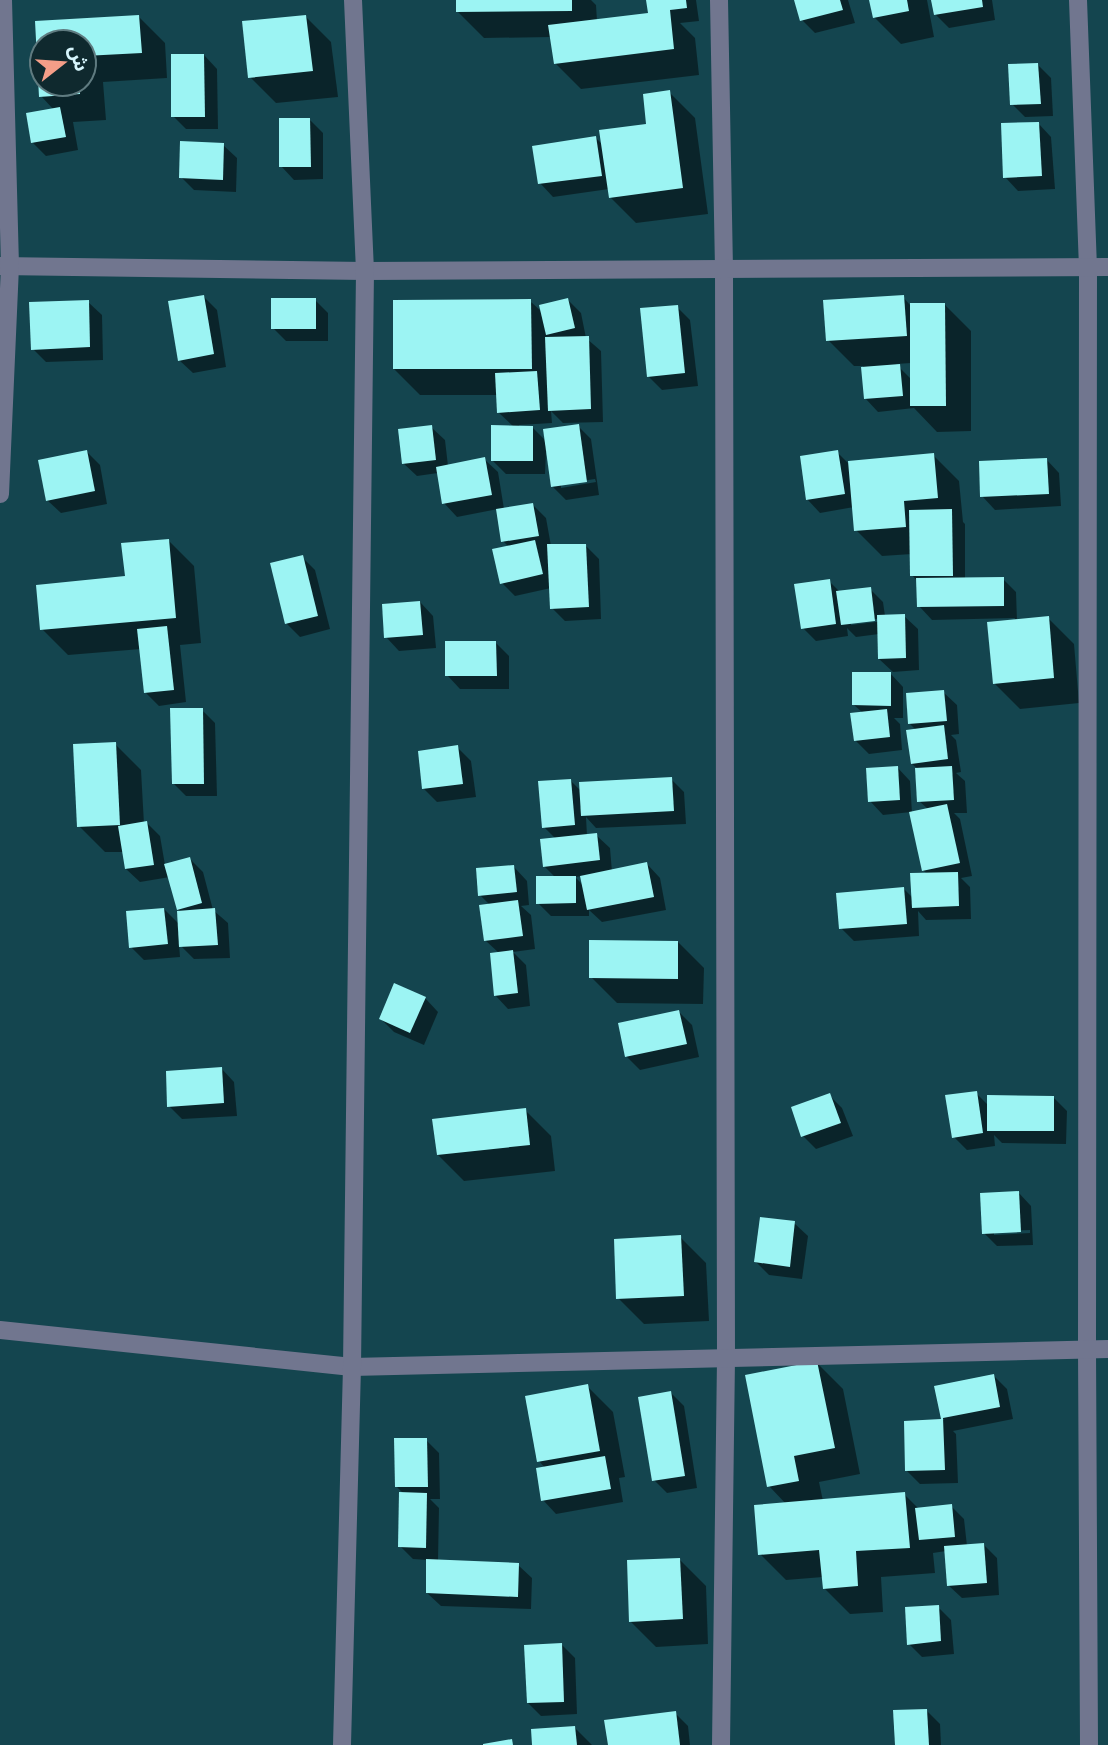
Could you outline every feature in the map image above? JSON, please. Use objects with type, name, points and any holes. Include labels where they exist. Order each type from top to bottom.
[{"type":"street","points":[[0,494],[5,266],[4,0]]},
{"type":"street","points":[[342,1745],[352,1367],[365,271],[354,0]]},
{"type":"street","points":[[719,0],[724,269],[726,1358],[721,1745]]},
{"type":"street","points":[[1078,0],[1088,268],[1089,1745]]},
{"type":"street","points":[[5,266],[365,271],[1108,267]]},
{"type":"street","points":[[0,1330],[352,1367],[1108,1349]]},
{"type":"building","points":[[456,0],[572,0],[572,11],[456,12]]},
{"type":"building","points":[[646,0],[686,0],[687,8],[670,10],[674,49],[554,64],[548,25],[648,13]]},
{"type":"building","points":[[794,0],[840,0],[843,10],[800,21]]},
{"type":"building","points":[[869,0],[907,0],[909,11],[873,18]]},
{"type":"building","points":[[931,0],[982,0],[983,7],[934,15]]},
{"type":"building","points":[[139,15],[142,53],[98,55],[98,28],[35,28],[35,21]]},
{"type":"building","points":[[306,15],[313,71],[248,78],[242,21]]},
{"type":"building","points":[[171,54],[204,54],[205,117],[171,117]]},
{"type":"building","points":[[1038,63],[1041,104],[1010,105],[1008,64]]},
{"type":"building","points":[[670,90],[683,188],[609,198],[599,130],[646,124],[643,94]]},
{"type":"building","points":[[60,107],[66,137],[31,143],[26,113]]},
{"type":"building","points":[[279,118],[310,118],[311,167],[279,167]]},
{"type":"building","points":[[1039,122],[1042,176],[1003,178],[1001,123]]},
{"type":"building","points":[[596,136],[602,176],[538,184],[532,146]]},
{"type":"building","points":[[180,141],[224,143],[223,180],[179,178]]},
{"type":"building","points":[[204,295],[214,354],[178,361],[168,301]]},
{"type":"building","points":[[904,295],[907,336],[826,341],[823,300]]},
{"type":"building","points":[[271,298],[316,298],[316,329],[271,329]]},
{"type":"building","points":[[568,298],[575,328],[546,335],[539,305]]},
{"type":"building","points":[[531,299],[532,369],[393,369],[393,300]]},
{"type":"building","points":[[89,300],[90,347],[31,350],[29,302]]},
{"type":"building","points":[[910,303],[945,303],[946,406],[910,406]]},
{"type":"building","points":[[678,305],[685,373],[647,377],[640,308]]},
{"type":"building","points":[[589,336],[591,409],[548,411],[545,337]]},
{"type":"building","points":[[900,364],[903,396],[864,399],[861,367]]},
{"type":"building","points":[[537,371],[540,410],[497,413],[495,373]]},
{"type":"building","points":[[579,424],[587,482],[551,487],[543,429]]},
{"type":"building","points":[[432,425],[436,460],[402,464],[398,429]]},
{"type":"building","points":[[491,425],[533,426],[533,461],[491,461]]},
{"type":"building","points":[[87,450],[95,491],[46,501],[38,460]]},
{"type":"building","points":[[838,450],[845,494],[806,500],[800,456]]},
{"type":"building","points":[[934,453],[938,498],[904,501],[906,527],[854,531],[848,461]]},
{"type":"building","points":[[485,457],[492,495],[442,504],[436,467]]},
{"type":"building","points":[[1047,458],[1049,494],[980,497],[979,461]]},
{"type":"building","points":[[533,503],[539,536],[501,542],[496,509]]},
{"type":"building","points":[[952,509],[953,576],[910,576],[909,510]]},
{"type":"building","points":[[169,539],[176,618],[40,630],[36,585],[125,576],[121,543]]},
{"type":"building","points":[[535,540],[543,574],[500,584],[492,549]]},
{"type":"building","points":[[547,544],[586,544],[589,607],[550,609]]},
{"type":"building","points":[[303,555],[318,616],[285,624],[270,563]]},
{"type":"building","points":[[1004,577],[1004,606],[917,607],[916,578]]},
{"type":"building","points":[[830,579],[836,624],[801,629],[794,584]]},
{"type":"building","points":[[871,587],[875,621],[841,625],[836,591]]},
{"type":"building","points":[[420,601],[423,635],[384,638],[382,604]]},
{"type":"building","points":[[905,614],[906,658],[878,659],[877,615]]},
{"type":"building","points":[[1049,616],[1054,678],[993,684],[987,622]]},
{"type":"building","points":[[167,626],[174,690],[144,693],[137,629]]},
{"type":"building","points":[[445,641],[496,641],[497,676],[445,676]]},
{"type":"building","points":[[852,672],[891,672],[891,706],[852,705]]},
{"type":"building","points":[[944,690],[947,721],[908,724],[906,693]]},
{"type":"building","points":[[170,708],[203,708],[204,784],[172,784]]},
{"type":"building","points":[[887,709],[890,737],[854,741],[850,713]]},
{"type":"building","points":[[944,725],[948,759],[911,764],[906,730]]},
{"type":"building","points":[[116,742],[120,825],[77,827],[73,744]]},
{"type":"building","points":[[458,745],[463,784],[422,789],[418,751]]},
{"type":"building","points":[[898,766],[900,800],[868,802],[866,768]]},
{"type":"building","points":[[952,766],[954,800],[917,802],[915,768]]},
{"type":"building","points":[[672,777],[674,811],[581,816],[579,782]]},
{"type":"building","points":[[571,779],[575,825],[542,828],[538,781]]},
{"type":"building","points":[[947,804],[960,863],[922,871],[909,812]]},
{"type":"building","points":[[147,821],[154,865],[125,869],[118,826]]},
{"type":"building","points":[[597,833],[600,860],[543,867],[540,839]]},
{"type":"building","points":[[190,857],[202,903],[177,910],[164,864]]},
{"type":"building","points":[[647,862],[654,897],[587,910],[580,876]]},
{"type":"building","points":[[514,865],[517,892],[478,896],[476,868]]},
{"type":"building","points":[[958,872],[959,906],[912,908],[910,873]]},
{"type":"building","points":[[536,876],[576,876],[576,903],[536,904]]},
{"type":"building","points":[[904,887],[907,924],[839,929],[836,893]]},
{"type":"building","points":[[518,900],[523,936],[484,941],[479,905]]},
{"type":"building","points":[[164,908],[168,944],[129,948],[126,911]]},
{"type":"building","points":[[215,908],[218,945],[179,947],[177,911]]},
{"type":"building","points":[[589,940],[678,941],[678,979],[589,978]]},
{"type":"building","points":[[513,950],[518,993],[494,996],[490,953]]},
{"type":"building","points":[[394,983],[426,997],[410,1033],[379,1019]]},
{"type":"building","points":[[679,1010],[687,1044],[625,1057],[618,1023]]},
{"type":"building","points":[[222,1067],[224,1103],[167,1107],[166,1071]]},
{"type":"building","points":[[977,1091],[983,1133],[952,1138],[945,1095]]},
{"type":"building","points":[[830,1093],[841,1123],[801,1137],[791,1107]]},
{"type":"building","points":[[987,1095],[1054,1096],[1054,1131],[987,1131]]},
{"type":"building","points":[[526,1108],[530,1145],[437,1155],[432,1119]]},
{"type":"building","points":[[1019,1191],[1021,1232],[982,1234],[980,1193]]},
{"type":"building","points":[[760,1217],[795,1221],[790,1267],[754,1262]]},
{"type":"building","points":[[681,1235],[684,1296],[616,1299],[614,1239]]},
{"type":"building","points":[[817,1361],[835,1448],[794,1456],[799,1481],[767,1487],[745,1375]]},
{"type":"building","points":[[994,1374],[1000,1407],[943,1418],[945,1470],[905,1471],[904,1421],[941,1419],[934,1386]]},
{"type":"building","points":[[588,1384],[600,1451],[537,1462],[525,1396]]},
{"type":"building","points":[[671,1391],[685,1476],[652,1481],[638,1397]]},
{"type":"building","points":[[394,1438],[427,1438],[428,1487],[395,1487]]},
{"type":"building","points":[[605,1456],[611,1489],[541,1501],[536,1468]]},
{"type":"building","points":[[399,1492],[427,1493],[426,1548],[398,1547]]},
{"type":"building","points":[[905,1492],[910,1548],[856,1551],[858,1586],[823,1589],[819,1550],[758,1555],[754,1505]]},
{"type":"building","points":[[952,1504],[955,1537],[919,1540],[915,1508]]},
{"type":"building","points":[[984,1543],[987,1583],[947,1586],[944,1546]]},
{"type":"building","points":[[680,1558],[683,1619],[629,1622],[627,1560]]},
{"type":"building","points":[[426,1559],[519,1563],[518,1597],[426,1593]]},
{"type":"building","points":[[939,1605],[941,1641],[907,1645],[905,1607]]},
{"type":"building","points":[[562,1643],[564,1702],[527,1703],[524,1645]]},
{"type":"building","points":[[927,1709],[929,1745],[895,1745],[893,1710]]},
{"type":"building","points":[[676,1711],[680,1745],[608,1745],[604,1720]]},
{"type":"building","points":[[575,1726],[577,1745],[532,1745],[531,1729]]},
{"type":"building","points":[[512,1739],[513,1745],[483,1745],[483,1744]]}]
